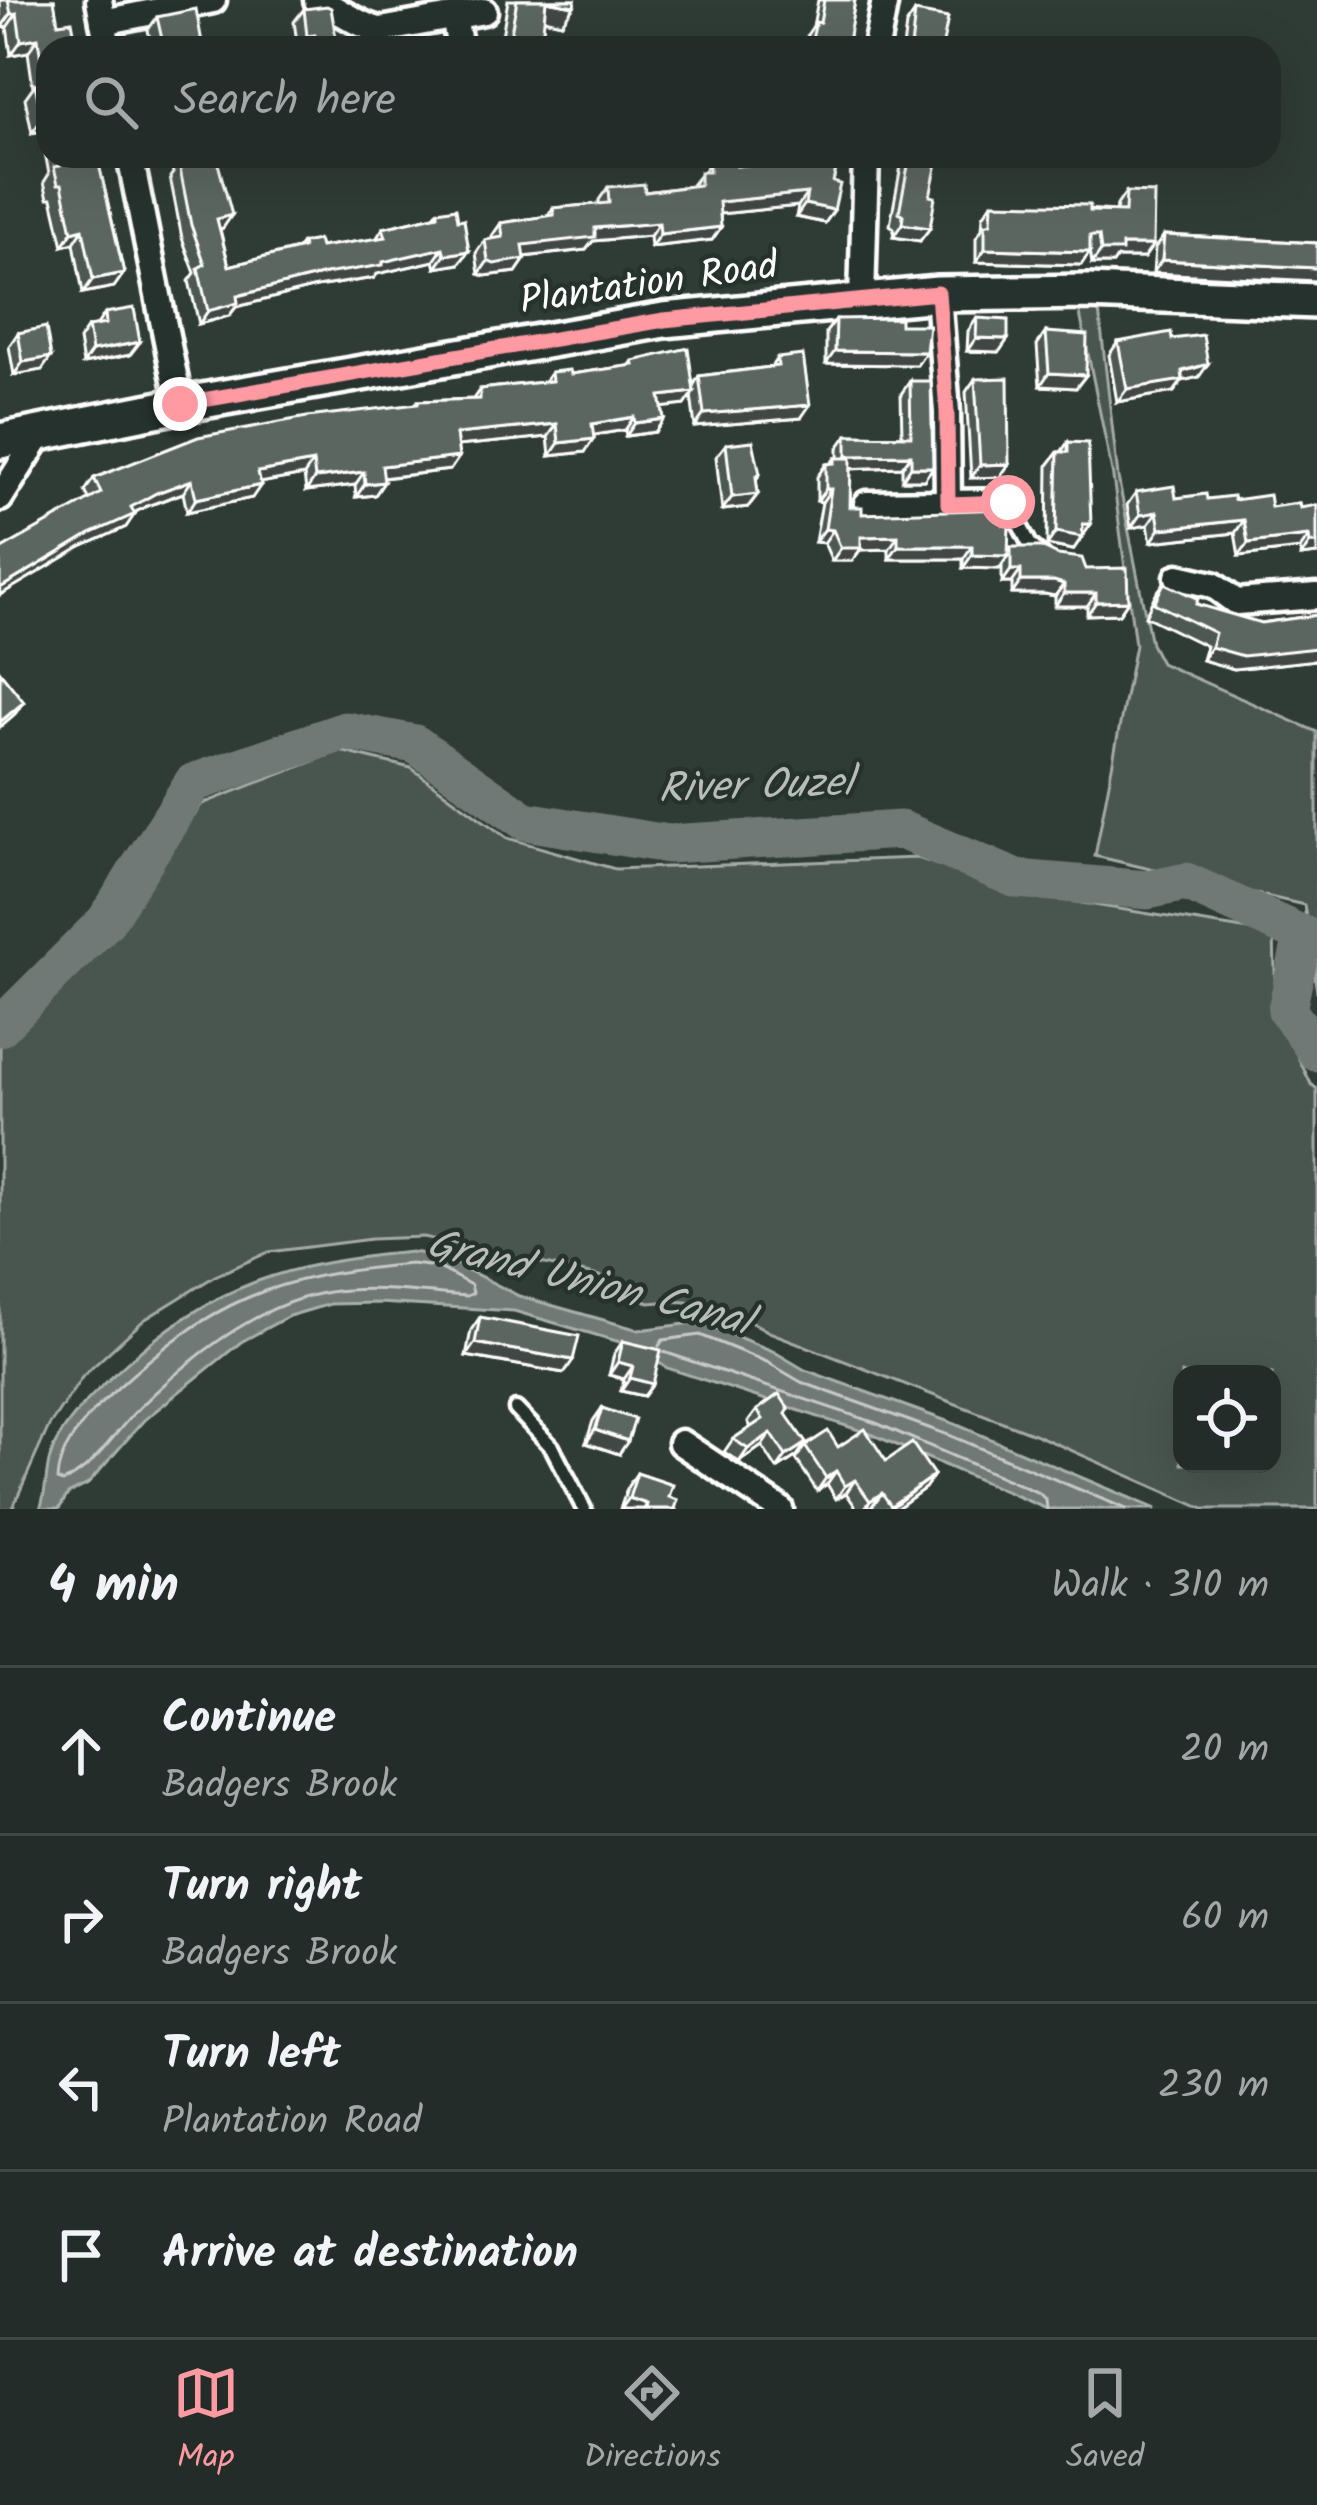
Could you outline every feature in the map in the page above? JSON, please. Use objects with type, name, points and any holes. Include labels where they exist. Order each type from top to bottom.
[{"type":"street","points":[[103,24],[213,0]]},
{"type":"street","points":[[317,0],[347,12],[366,36]]},
{"type":"street","points":[[878,36],[885,0]]},
{"type":"street","points":[[371,36],[380,30],[484,11]]},
{"type":"street","points":[[454,17],[458,36]]},
{"type":"street","points":[[132,168],[180,404]]},
{"type":"street","points":[[862,300],[866,168]]},
{"type":"street","name":"Plantation Road","points":[[0,441],[180,404],[664,320],[938,293],[1088,292],[1317,301]]},
{"type":"street","points":[[938,293],[948,504]]},
{"type":"street","points":[[0,498],[43,430]]},
{"type":"street","points":[[867,504],[1016,502]]},
{"type":"street","points":[[1178,577],[1213,585],[1236,602],[1317,596]]},
{"type":"street","points":[[681,1442],[780,1509]]},
{"type":"lane","points":[[1016,502],[1030,545],[1048,560],[1064,560]]},
{"type":"lane","points":[[517,1409],[552,1447],[584,1509]]},
{"type":"shaded area","points":[[1079,309],[1099,310],[1118,477],[1151,644],[1161,663],[1317,732],[1317,992],[1304,905],[1095,856],[1135,645],[1113,477]]},
{"type":"shaded area","points":[[340,751],[411,768],[507,838],[615,869],[918,858],[1014,892],[1274,934],[1276,1011],[1317,1089],[1317,1509],[1204,1509],[1034,1434],[726,1311],[697,1303],[649,1303],[613,1279],[423,1237],[269,1252],[215,1276],[144,1320],[83,1376],[49,1426],[12,1509],[0,1509],[0,1043],[112,930],[202,804]]},
{"type":"water","points":[[411,1252],[440,1256],[519,1296],[639,1330],[701,1322],[773,1351],[805,1370],[955,1424],[1156,1509],[1047,1509],[871,1434],[667,1368],[630,1345],[514,1311],[378,1303],[330,1304],[289,1316],[241,1342],[144,1420],[88,1484],[68,1494],[59,1509],[40,1509],[50,1457],[71,1420],[119,1370],[187,1316],[220,1297],[289,1271]]},
{"type":"building","points":[[8,0],[54,0],[58,23],[72,21],[75,36],[21,41],[17,13],[11,14]]},
{"type":"building","points":[[517,0],[575,0],[574,6],[546,1],[542,36],[510,36]]},
{"type":"building","points":[[824,0],[855,0],[849,36],[813,36],[816,22],[820,23]]},
{"type":"building","points":[[331,8],[336,36],[307,36],[304,9]]},
{"type":"building","points":[[196,9],[201,36],[161,36],[157,17]]},
{"type":"building","points":[[915,12],[948,18],[944,36],[912,36]]},
{"type":"building","points":[[54,168],[100,168],[124,273],[93,279],[83,229],[72,232],[62,184]]},
{"type":"building","points":[[180,168],[219,168],[232,215],[217,219],[229,266],[318,240],[320,247],[386,237],[383,228],[456,208],[458,220],[464,219],[469,251],[445,255],[443,248],[383,265],[325,274],[237,296],[238,303],[208,311],[198,268],[205,264],[191,225]]},
{"type":"building","points":[[709,168],[836,168],[833,182],[840,184],[834,210],[805,204],[807,193],[719,202],[721,227],[660,234],[659,223],[595,228],[595,237],[523,245],[525,259],[488,261],[485,240],[503,237],[501,223],[554,215],[553,208],[609,203],[608,187],[644,184],[645,192],[700,185],[700,172],[709,172]]},
{"type":"building","points":[[908,168],[936,168],[930,228],[902,224],[899,212]]},
{"type":"building","points":[[1126,192],[1154,193],[1153,245],[1101,251],[1099,236],[1090,236],[1090,252],[985,249],[985,225],[991,223],[992,203],[1090,205],[1090,211],[1125,212]]},
{"type":"building","points":[[1164,235],[1317,243],[1317,268],[1162,260]]},
{"type":"building","points":[[134,308],[140,342],[92,351],[88,327],[106,324],[105,313]]},
{"type":"building","points":[[900,318],[900,325],[929,325],[926,352],[835,351],[836,319]]},
{"type":"building","points":[[977,318],[1008,320],[1008,339],[976,338]]},
{"type":"building","points":[[46,327],[51,357],[23,362],[18,333]]},
{"type":"building","points":[[1046,332],[1087,335],[1086,375],[1049,373]]},
{"type":"building","points":[[1171,332],[1172,339],[1203,335],[1208,364],[1182,371],[1183,380],[1127,389],[1118,342]]},
{"type":"building","points":[[688,348],[694,392],[660,396],[664,419],[635,423],[634,417],[592,424],[594,439],[559,443],[557,424],[456,434],[459,457],[382,466],[384,482],[365,484],[364,472],[315,478],[313,462],[258,472],[261,485],[196,499],[192,480],[131,507],[135,514],[90,534],[0,588],[0,550],[101,493],[94,478],[198,437],[418,401],[480,399],[480,389],[552,381],[551,372],[570,370],[571,374],[634,365],[633,361]]},
{"type":"building","points":[[803,355],[810,405],[704,414],[699,376],[778,366],[777,358]]},
{"type":"building","points":[[1008,378],[1009,464],[980,465],[975,379]]},
{"type":"building","points":[[910,381],[931,381],[933,467],[911,467],[911,455],[847,456],[847,435],[911,436]]},
{"type":"building","points":[[753,441],[760,474],[756,477],[758,494],[732,497],[726,444]]},
{"type":"building","points":[[1068,442],[1088,443],[1091,524],[1083,524],[1082,537],[1056,532],[1058,452],[1068,452]]},
{"type":"building","points":[[835,458],[851,458],[850,507],[862,507],[862,514],[1004,509],[1004,525],[1009,525],[1008,556],[972,555],[972,546],[898,546],[898,536],[861,537],[861,548],[841,548],[833,530],[825,529],[831,489],[826,489],[826,464],[835,463]]},
{"type":"building","points":[[1174,486],[1176,498],[1206,494],[1207,499],[1233,496],[1234,500],[1269,495],[1271,507],[1317,505],[1317,543],[1310,543],[1309,536],[1248,543],[1244,520],[1160,529],[1157,512],[1140,515],[1136,492]]},
{"type":"building","points":[[1011,547],[1041,547],[1082,558],[1086,569],[1127,568],[1128,601],[1096,602],[1096,593],[1064,593],[1064,584],[1054,581],[1021,581],[1021,570],[1011,570]]},
{"type":"building","points":[[1164,583],[1198,599],[1196,604],[1261,623],[1317,615],[1317,648],[1243,656],[1211,647],[1215,633],[1154,603]]},
{"type":"building","points":[[0,672],[24,702],[0,722]]},
{"type":"building","points":[[480,1317],[579,1336],[573,1360],[475,1343]]},
{"type":"building","points":[[623,1341],[661,1350],[653,1384],[630,1378],[633,1366],[618,1362]]},
{"type":"building","points":[[779,1394],[806,1443],[786,1456],[771,1433],[748,1449],[733,1439],[763,1419],[757,1410]]},
{"type":"building","points":[[602,1408],[635,1419],[628,1441],[595,1430]]},
{"type":"building","points":[[865,1429],[886,1461],[912,1443],[934,1475],[891,1506],[882,1493],[870,1501],[855,1480],[845,1486],[836,1471],[826,1478],[805,1446],[828,1431],[838,1447]]},
{"type":"building","points":[[637,1473],[673,1485],[669,1497],[678,1500],[675,1509],[646,1509],[647,1504],[629,1498]]},
{"type":"waterway","name":"River Ouzel","points":[[0,1027],[106,921],[193,783],[345,731],[415,744],[525,821],[668,844],[901,830],[1017,879],[1148,890],[1186,882],[1303,935],[1287,1010],[1317,1052]]},
{"type":"route","points":[[180,404],[664,320],[938,293],[948,504],[1008,502]]},
{"type":"water label","name":"Grand Union Canal","points":[[589,1284]]}]
